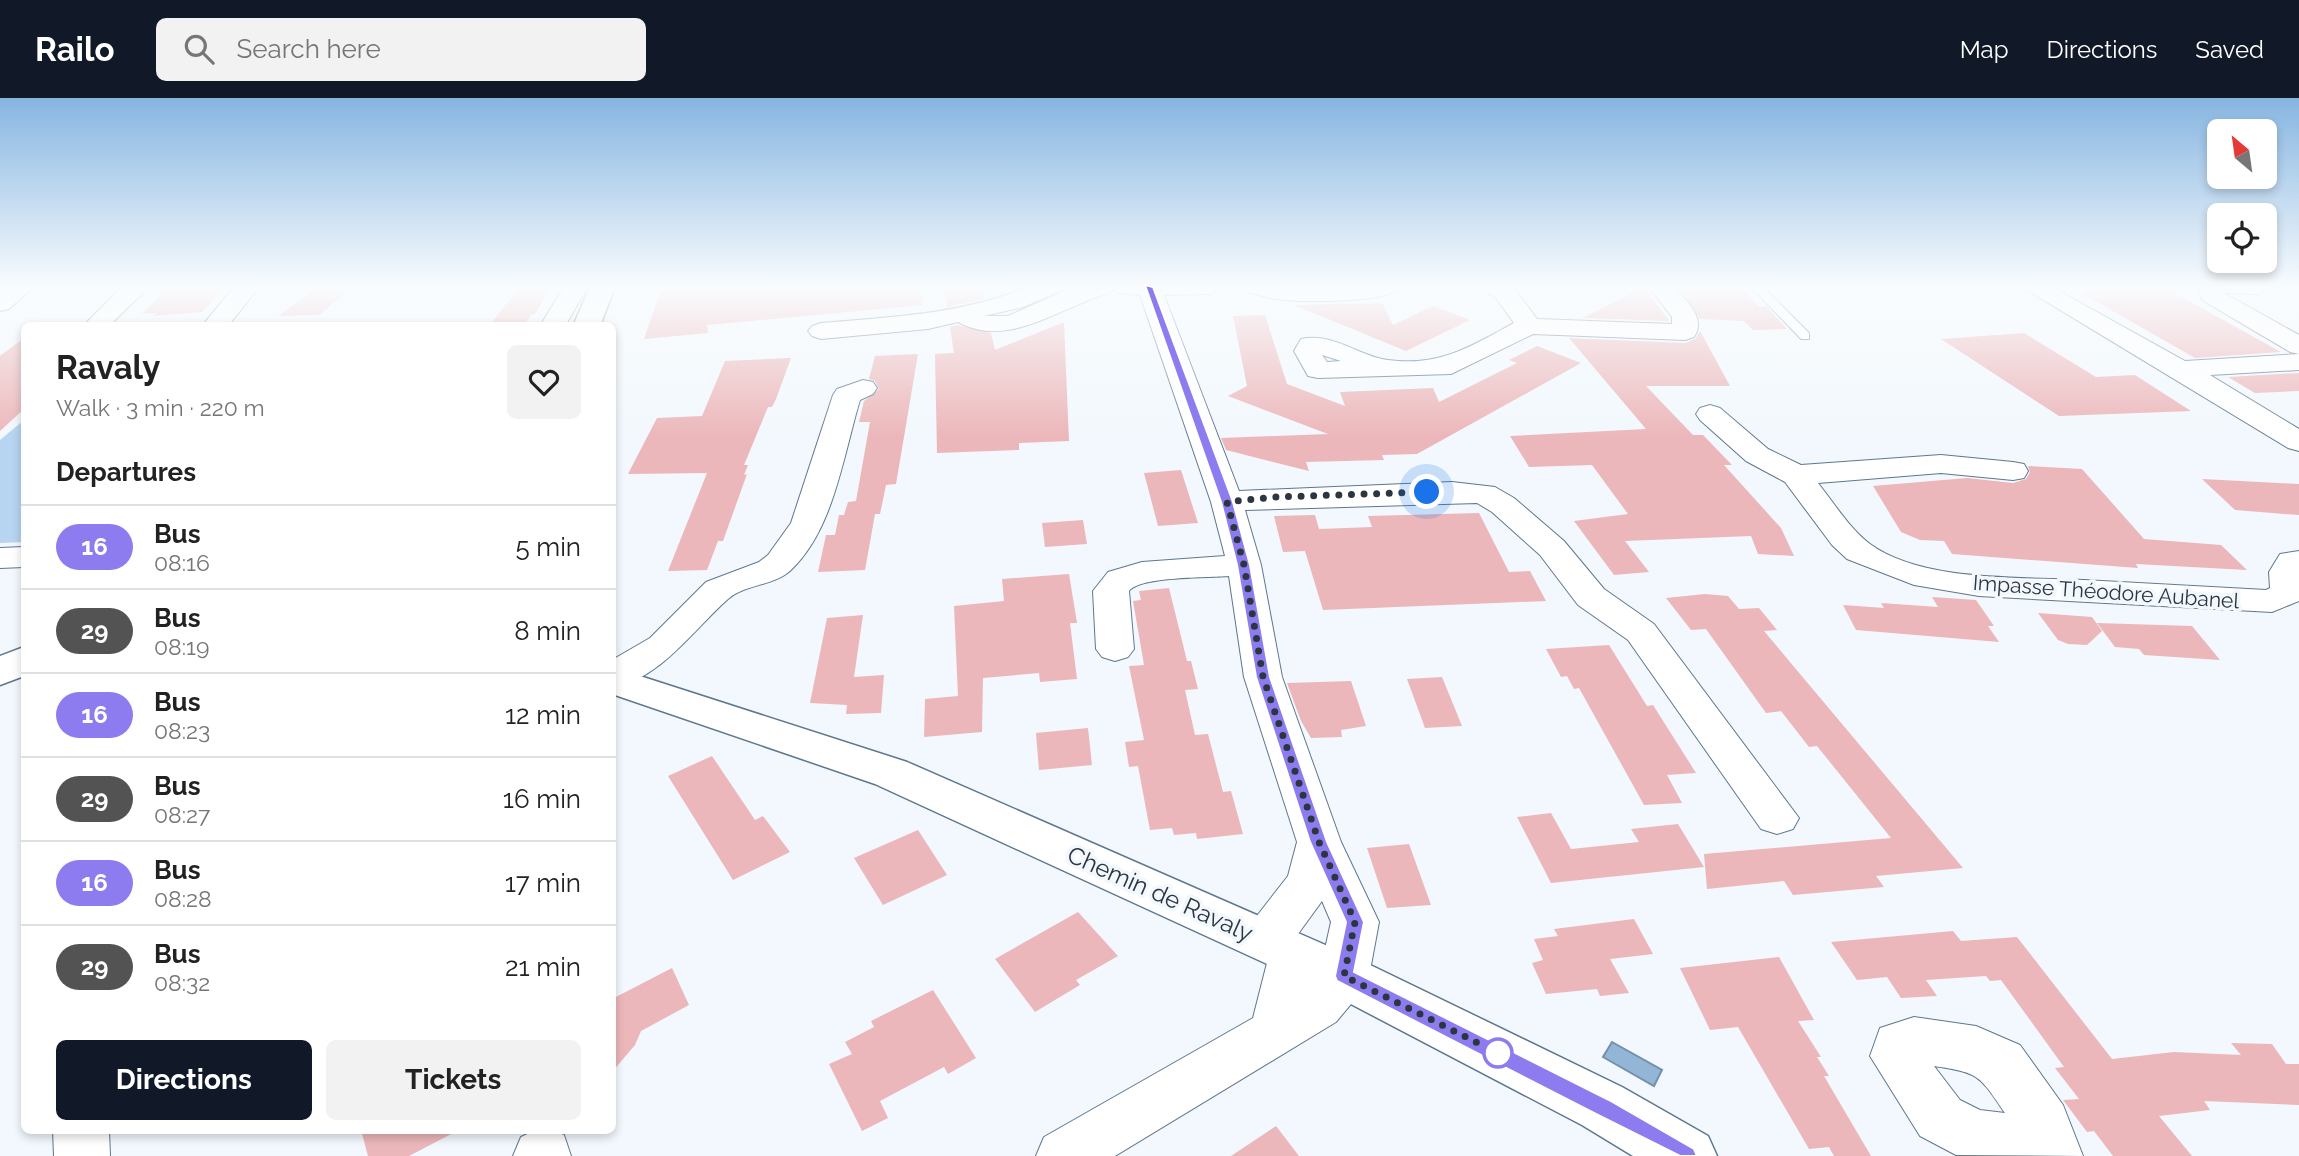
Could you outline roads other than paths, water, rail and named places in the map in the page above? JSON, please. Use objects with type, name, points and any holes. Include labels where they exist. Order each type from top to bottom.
[{"type":"street","points":[[1064,1156],[1318,1007],[1344,976],[1355,922],[1319,842],[1263,677],[1244,565],[1227,502],[1167,336]]},
{"type":"street","points":[[1385,368],[1451,366],[1509,336]]},
{"type":"street","points":[[2122,336],[2299,442]]},
{"type":"street","points":[[2282,336],[2299,346]]},
{"type":"street","points":[[2180,369],[2299,362]]},
{"type":"street","points":[[616,676],[663,646],[718,589],[771,569],[780,562],[807,524],[848,395],[863,388]]},
{"type":"street","points":[[1710,414],[1757,456],[1796,475],[1941,464],[2013,471]]},
{"type":"street","name":"Impasse Théodore Aubanel","points":[[1796,475],[1844,538],[1859,552],[1884,564],[1926,578],[1979,585],[2272,601],[2288,593],[2286,572],[2292,561],[2299,561]]},
{"type":"street","points":[[1227,502],[1277,497],[1452,492],[1484,494],[1552,548],[1591,597],[1641,632],[1777,818]]},
{"type":"street","points":[[0,560],[21,557]]},
{"type":"street","points":[[0,560],[21,562]]},
{"type":"street","points":[[1115,649],[1111,592],[1120,579],[1142,572],[1244,565]]},
{"type":"street","points":[[0,673],[21,662]]},
{"type":"street","points":[[0,673],[21,670]]},
{"type":"street","name":"Chemin de Ravaly","points":[[616,680],[891,773],[1344,976],[1602,1106],[1687,1156]]},
{"type":"street","points":[[1276,1030],[1280,947],[1310,882],[1319,842]]},
{"type":"street","points":[[81,1134],[82,1156]]}]
